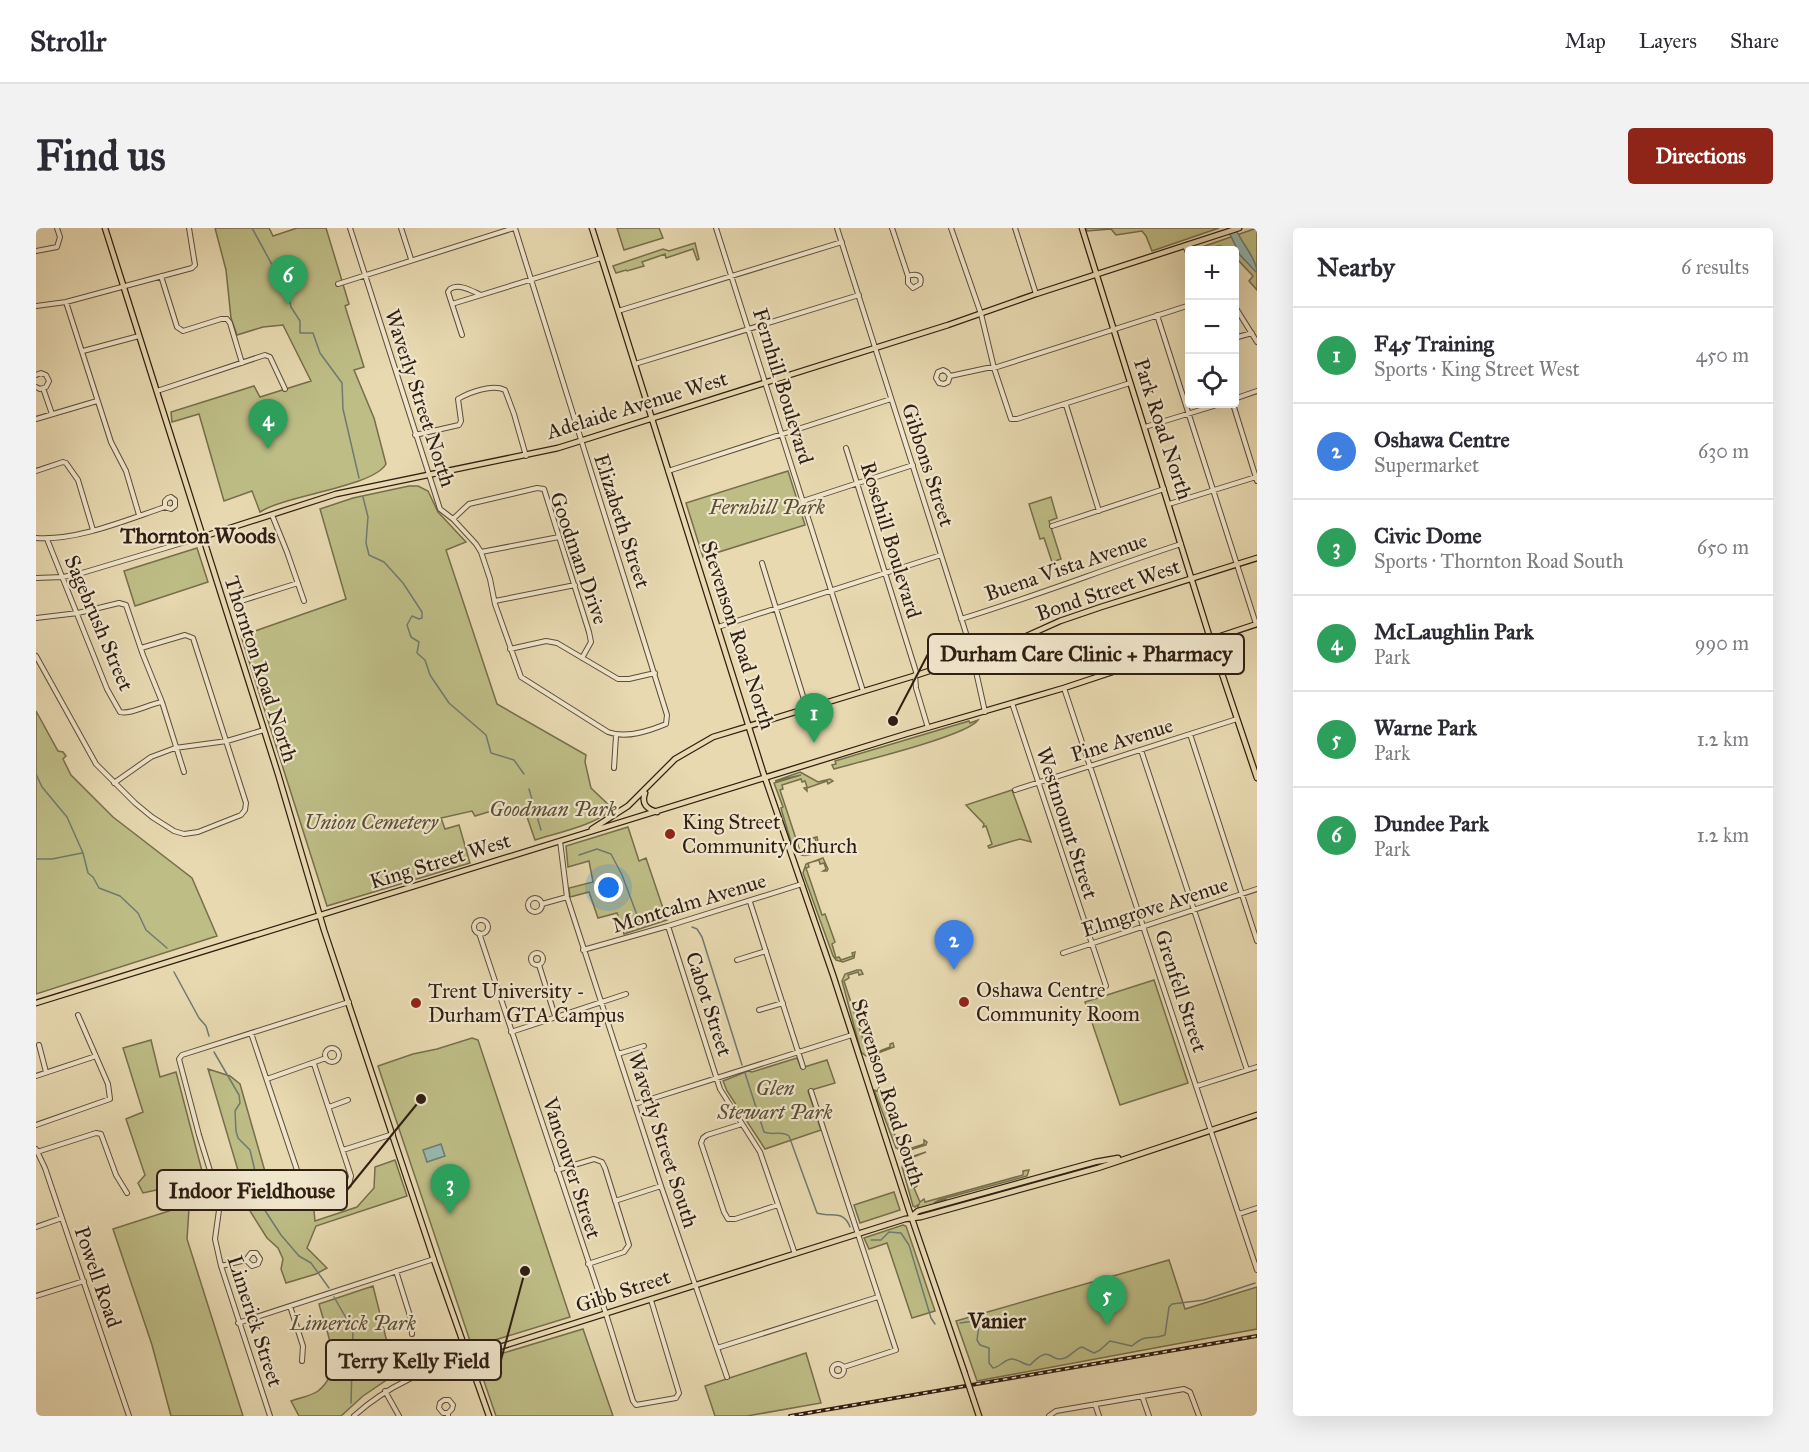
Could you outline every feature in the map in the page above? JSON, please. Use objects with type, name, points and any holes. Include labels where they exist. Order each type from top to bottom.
[{"type":"main road","name":"Thornton Road North","points":[[105,228],[264,730],[319,915],[489,1416]]},
{"type":"main road","name":"Stevenson Road North","points":[[592,228],[765,778]]},
{"type":"main road","name":"Park Road North","points":[[1082,228],[1191,578],[1257,778]]},
{"type":"main road","name":"Adelaide Avenue West","points":[[202,537],[336,494],[526,456],[580,441],[981,314],[1239,228]]},
{"type":"main road","name":"Bond Street West","points":[[584,833],[628,806],[675,759],[713,737],[916,675],[1018,641],[1060,621],[1257,558]]},
{"type":"main road","name":"King Street West","points":[[36,1004],[113,978],[584,833],[1064,688],[1257,624]]},
{"type":"main road","name":"Stevenson Road South","points":[[765,778],[979,1416]]},
{"type":"main road","points":[[647,787],[643,798],[644,804],[647,809],[657,812]]},
{"type":"main road","name":"Gibb Street","points":[[468,1357],[859,1234],[911,1217],[918,1211],[1095,1161],[1127,1157],[1257,1115]]},
{"type":"street","points":[[36,251],[57,247],[60,237],[57,228]]},
{"type":"street","points":[[36,306],[66,302],[192,268],[195,265],[189,228]]},
{"type":"street","name":"Waverly Street North","points":[[350,228],[440,509],[453,519],[476,544],[480,552],[520,677],[616,736]]},
{"type":"street","points":[[401,228],[411,259]]},
{"type":"street","points":[[338,284],[514,228]]},
{"type":"street","name":"Elizabeth Street","points":[[514,228],[580,441],[656,673],[668,719],[666,723],[656,728],[616,736]]},
{"type":"street","name":"Fernhill Boulevard","points":[[716,228],[863,691]]},
{"type":"street","name":"Gibbons Street","points":[[837,228],[973,656],[985,712]]},
{"type":"street","points":[[892,228],[908,276]]},
{"type":"street","points":[[951,228],[981,314],[1009,417],[1014,420],[1131,383]]},
{"type":"street","points":[[1015,228],[1036,294]]},
{"type":"street","points":[[618,311],[842,242]]},
{"type":"street","points":[[452,304],[601,258]]},
{"type":"street","points":[[161,276],[177,327],[183,331],[227,319],[242,363]]},
{"type":"street","points":[[462,335],[448,292],[454,286],[482,295]]},
{"type":"street","points":[[635,364],[859,295]]},
{"type":"street","points":[[66,302],[111,442],[126,471],[139,515]]},
{"type":"street","points":[[950,376],[994,368],[1185,307]]},
{"type":"street","points":[[1239,313],[1257,342]]},
{"type":"street","points":[[1157,315],[1257,624]]},
{"type":"street","points":[[1239,337],[1252,333]]},
{"type":"street","points":[[82,351],[139,336]]},
{"type":"street","points":[[157,391],[265,355],[269,356],[285,389]]},
{"type":"street","points":[[36,375],[41,373],[46,375],[49,381],[46,387],[40,389],[36,387]]},
{"type":"street","points":[[415,435],[459,425],[461,421],[458,399],[498,387],[506,390],[526,456]]},
{"type":"street","points":[[43,388],[52,414]]},
{"type":"street","points":[[1239,397],[1257,391]]},
{"type":"street","points":[[668,471],[891,399]]},
{"type":"street","points":[[36,419],[97,401]]},
{"type":"street","points":[[1066,405],[1099,511]]},
{"type":"street","points":[[1145,427],[1207,408]]},
{"type":"street","points":[[1169,504],[1256,479],[1234,408]]},
{"type":"street","name":"Rosehill Boulevard","points":[[846,448],[916,675],[916,688],[928,728]]},
{"type":"street","points":[[36,471],[66,463],[78,480],[93,530]]},
{"type":"street","points":[[803,501],[913,465]]},
{"type":"street","name":"Goodman Drive","points":[[453,519],[469,504],[482,499],[537,488],[544,489],[591,642],[582,658]]},
{"type":"street","points":[[1052,526],[1164,489]]},
{"type":"street","points":[[36,538],[47,539],[74,535],[165,507]]},
{"type":"street","points":[[272,515],[304,602]]},
{"type":"street","name":"Adelaide Avenue West","points":[[36,578],[63,577],[202,537]]},
{"type":"street","points":[[480,552],[559,537]]},
{"type":"street","name":"Sagebrush Street","points":[[47,539],[107,689],[120,712],[127,714],[149,704],[162,702]]},
{"type":"street","name":"Buena Vista Avenue","points":[[961,619],[1181,544]]},
{"type":"street","points":[[718,627],[941,555]]},
{"type":"street","points":[[762,563],[807,709]]},
{"type":"street","points":[[241,601],[298,583]]},
{"type":"street","points":[[495,601],[575,585]]},
{"type":"street","points":[[36,618],[78,613],[125,603],[162,702],[184,772]]},
{"type":"street","points":[[36,656],[96,764],[152,817],[174,831],[184,834],[198,832],[241,816],[246,803],[193,638],[185,635],[141,648]]},
{"type":"street","points":[[510,649],[546,641],[557,643],[618,679],[629,680],[656,673]]},
{"type":"street","name":"Grenfell Street","points":[[1064,688],[1257,1270]]},
{"type":"street","name":"Westmount Street","points":[[1012,703],[1106,986]]},
{"type":"street","name":"Pine Avenue","points":[[1015,790],[1238,719]]},
{"type":"street","points":[[114,783],[151,757],[175,748],[227,741],[264,730]]},
{"type":"street","points":[[1190,735],[1257,941]]},
{"type":"street","points":[[614,768],[616,736]]},
{"type":"street","points":[[1141,750],[1247,1070]]},
{"type":"street","name":"Waverly Street South","points":[[560,841],[567,897],[583,950],[727,1377]]},
{"type":"street","name":"Montcalm Avenue","points":[[583,950],[750,902],[802,884]]},
{"type":"street","name":"Elmgrove Avenue","points":[[1063,953],[1257,890]]},
{"type":"street","points":[[542,904],[567,897]]},
{"type":"street","points":[[750,902],[803,1066]]},
{"type":"street","name":"Cabot Street","points":[[668,926],[717,1079],[725,1097],[760,1152],[795,1254]]},
{"type":"street","name":"Vancouver Street","points":[[480,933],[634,1403],[640,1405],[676,1398],[679,1390],[651,1299]]},
{"type":"street","points":[[737,960],[766,951]]},
{"type":"street","points":[[539,965],[555,1016]]},
{"type":"street","points":[[511,1032],[627,993]]},
{"type":"street","points":[[314,1064],[351,1181],[343,1187],[312,1197],[304,1191],[251,1033],[349,1002]]},
{"type":"street","points":[[759,1010],[783,1003]]},
{"type":"street","points":[[36,1125],[110,1099],[108,1084],[78,1015]]},
{"type":"street","name":"Limerick Street","points":[[251,1033],[182,1054],[178,1062],[220,1203],[215,1239],[221,1266],[270,1416]]},
{"type":"street","points":[[635,1104],[852,1035]]},
{"type":"street","points":[[39,1045],[46,1072]]},
{"type":"street","points":[[618,1054],[644,1046]]},
{"type":"street","points":[[36,1076],[96,1056]]},
{"type":"street","points":[[267,1079],[326,1058]]},
{"type":"street","points":[[1197,1086],[1257,1067]]},
{"type":"street","points":[[811,1091],[896,1350],[844,1368]]},
{"type":"street","points":[[329,1107],[348,1100]]},
{"type":"street","points":[[742,1124],[707,1135],[701,1143],[724,1212],[728,1219],[735,1219],[778,1205]]},
{"type":"street","points":[[37,1150],[96,1133],[101,1134],[116,1175],[127,1192]]},
{"type":"street","points":[[343,1150],[393,1134]]},
{"type":"street","name":"Powell Road","points":[[37,1150],[129,1416]]},
{"type":"street","points":[[557,1170],[594,1159],[598,1159],[605,1168],[629,1245],[627,1249],[588,1264]]},
{"type":"street","points":[[615,1201],[661,1186]]},
{"type":"street","points":[[1239,1214],[1257,1208]]},
{"type":"street","points":[[36,1227],[62,1218]]},
{"type":"street","points":[[238,1323],[434,1259]]},
{"type":"street","points":[[221,1266],[246,1260]]},
{"type":"street","points":[[396,1271],[411,1319],[412,1334]]},
{"type":"street","points":[[36,1296],[84,1281]]},
{"type":"street","points":[[717,1348],[878,1297]]},
{"type":"street","points":[[289,1306],[303,1346],[302,1361]]},
{"type":"street","name":"Gibb Street","points":[[354,1416],[385,1391],[418,1374],[468,1357]]},
{"type":"street","points":[[1049,1416],[1056,1411],[1184,1389],[1189,1390],[1199,1416]]},
{"type":"street","points":[[385,1391],[399,1416]]},
{"type":"street","points":[[1142,1396],[1149,1416]]},
{"type":"street","points":[[1095,1404],[1099,1416]]},
{"type":"green space","points":[[215,228],[269,228],[273,236],[297,228],[326,228],[349,304],[345,306],[364,367],[354,370],[374,418],[386,464],[378,472],[347,485],[272,506],[260,512],[252,491],[224,501],[199,414],[172,422],[171,412],[254,386],[260,397],[311,381],[283,325],[263,327],[237,335],[231,318],[226,270]]},
{"type":"green space","points":[[617,228],[659,228],[663,238],[624,250]]},
{"type":"green space","points":[[1086,228],[1219,228],[1152,251],[1142,231],[1116,235],[1111,229],[1087,231]]},
{"type":"green space","points":[[1257,228],[1257,290],[1249,281],[1253,276],[1239,261],[1239,246],[1205,246]]},
{"type":"green space","points":[[695,243],[699,259],[697,260],[693,249],[666,258],[665,254],[642,262],[644,266],[627,271],[616,273],[613,266],[663,249],[669,251]]},
{"type":"green space","name":"Fernhill Park","points":[[788,471],[805,525],[703,557],[686,503]]},
{"type":"green space","points":[[418,486],[428,491],[438,512],[466,542],[446,550],[497,704],[586,755],[585,762],[591,788],[613,809],[586,824],[535,840],[525,811],[501,808],[475,816],[472,811],[441,818],[445,829],[459,825],[470,863],[327,906],[241,636],[346,599],[320,509],[353,498]]},
{"type":"green space","points":[[1051,497],[1057,518],[1049,521],[1061,559],[1052,562],[1044,538],[1040,539],[1029,504]]},
{"type":"green space","points":[[197,548],[208,582],[135,606],[124,571]]},
{"type":"green space","points":[[36,711],[58,751],[63,752],[66,756],[63,759],[71,775],[113,817],[192,878],[217,936],[36,994]]},
{"type":"green space","points":[[978,720],[970,726],[934,741],[834,769],[832,765],[836,764],[835,761]]},
{"type":"green space","points":[[800,772],[818,782],[830,779],[833,781],[807,788],[807,791],[804,788],[807,787],[805,781],[802,782],[801,779],[782,785],[783,789],[780,790],[800,851],[803,850],[805,854],[816,850],[815,838],[812,838],[817,837],[820,850],[806,855],[794,850],[797,849],[795,844],[792,845],[781,808],[783,807],[774,783],[801,775],[775,781]]},
{"type":"green space","points":[[1012,790],[1031,842],[1020,839],[989,848],[988,846],[992,844],[986,826],[983,827],[984,824],[966,805]]},
{"type":"green space","points":[[628,827],[639,861],[646,858],[667,920],[624,934],[617,913],[598,918],[589,892],[570,897],[569,888],[593,882],[589,861],[568,867],[566,846]]},
{"type":"green space","points":[[823,858],[827,871],[823,871],[826,869],[824,863],[820,864],[819,860],[812,862]]},
{"type":"green space","points":[[808,863],[809,867],[806,868],[822,915],[825,914],[835,942],[832,944],[836,958],[839,957],[841,960],[853,956],[852,953],[855,952],[854,958],[843,962],[836,960],[833,956],[803,873]]},
{"type":"green space","points":[[861,970],[863,974],[859,975],[858,972],[848,975],[849,978],[844,981],[867,1051],[872,1054],[890,1047],[893,1043],[894,1047],[870,1056],[861,1052],[842,981],[845,974]]},
{"type":"green space","points":[[1154,980],[1188,1083],[1120,1105],[1085,1002]]},
{"type":"green space","points":[[472,1038],[478,1040],[570,1317],[472,1347],[378,1066]]},
{"type":"green space","points":[[151,1040],[160,1077],[176,1072],[202,1171],[188,1175],[197,1208],[189,1209],[187,1239],[243,1416],[171,1416],[152,1345],[113,1229],[172,1210],[166,1188],[143,1193],[138,1183],[145,1175],[126,1119],[143,1112],[123,1048]]},
{"type":"green space","name":"Glen Stewart Park","points":[[797,1058],[801,1068],[827,1060],[835,1083],[808,1091],[821,1130],[765,1149],[727,1091],[723,1081],[748,1071],[752,1072]]},
{"type":"green space","points":[[208,1069],[230,1076],[240,1084],[268,1182],[278,1200],[300,1194],[305,1200],[313,1201],[315,1221],[357,1207],[374,1188],[375,1167],[395,1160],[407,1196],[316,1226],[307,1248],[327,1268],[316,1274],[286,1283],[281,1269],[283,1259],[278,1248],[267,1238],[250,1211]]},
{"type":"green space","points":[[879,1088],[899,1147],[903,1146],[906,1150],[924,1144],[924,1140],[927,1142],[926,1145],[904,1152],[896,1148],[874,1090],[877,1091]]},
{"type":"green space","points":[[926,1152],[911,1158],[912,1162],[908,1164],[915,1180],[920,1181],[914,1188],[920,1202],[924,1199],[925,1202],[1023,1175],[1023,1171],[1029,1170],[1027,1176],[939,1200],[934,1203],[946,1199],[946,1201],[917,1209],[919,1204],[913,1206],[902,1167],[908,1158]]},
{"type":"green space","points":[[894,1192],[900,1210],[860,1223],[854,1205]]},
{"type":"green space","points":[[906,1226],[935,1311],[912,1318],[887,1243],[869,1249],[864,1238]]},
{"type":"green space","points":[[1169,1260],[1185,1309],[1257,1287],[1257,1329],[977,1381],[956,1321]]},
{"type":"green space","name":"Limerick Park","points":[[373,1286],[388,1346],[390,1345],[386,1364],[391,1377],[363,1396],[341,1416],[299,1416],[291,1401],[318,1391],[331,1372],[332,1350],[319,1304]]},
{"type":"green space","points":[[583,1329],[613,1416],[496,1416],[477,1361]]},
{"type":"green space","points":[[806,1353],[821,1403],[747,1416],[715,1416],[705,1386]]},
{"type":"water","points":[[1227,228],[1235,228],[1252,256],[1257,273],[1240,255],[1239,246],[1236,246]]},
{"type":"water","points":[[441,1144],[445,1156],[427,1162],[423,1150]]},
{"type":"waterway","points":[[252,228],[288,294],[291,307],[300,321],[300,333],[313,333],[320,353],[342,383],[343,409],[359,478]]},
{"type":"waterway","points":[[363,497],[368,517],[366,543],[369,555],[384,562],[403,583],[422,612],[422,618],[412,616],[407,625],[411,637],[419,642],[417,653],[425,660],[430,675],[449,703],[486,735],[491,753],[514,760],[524,774]]},
{"type":"waterway","points":[[36,774],[42,787],[67,817],[83,853],[88,873],[99,888],[120,896],[138,913],[146,930],[167,948]]},
{"type":"waterway","points":[[529,789],[541,830]]},
{"type":"waterway","points":[[579,855],[597,849],[611,854],[622,875],[640,923],[656,919]]},
{"type":"waterway","points":[[36,859],[52,859],[82,853]]},
{"type":"waterway","points":[[692,927],[697,929],[702,937],[742,1065]]},
{"type":"waterway","points":[[174,972],[199,1018],[206,1026],[209,1036]]},
{"type":"waterway","points":[[214,1052],[239,1095],[240,1103],[235,1111],[236,1131],[238,1138],[250,1150],[264,1209],[281,1235],[299,1256],[311,1263],[329,1288]]},
{"type":"waterway","points":[[745,1073],[764,1132],[783,1133],[789,1136],[817,1213],[840,1216],[847,1221],[850,1227]]},
{"type":"waterway","points":[[871,1240],[881,1240],[889,1232],[901,1233],[909,1245],[931,1318],[935,1324]]},
{"type":"waterway","points":[[960,1323],[974,1321],[979,1325],[977,1340],[980,1345],[989,1348],[989,1363],[993,1368],[1011,1359],[1030,1365],[1042,1355],[1047,1354],[1060,1359],[1082,1347],[1094,1353],[1110,1341],[1132,1346],[1146,1338],[1165,1335],[1169,1307],[1172,1304],[1204,1300],[1255,1283]]},
{"type":"waterway","points":[[334,1297],[353,1330],[351,1403]]},
{"type":"railway","points":[[790,1416],[1257,1336]]},
{"type":"place","name":"Dundee Park","points":[[288,305]]},
{"type":"place","name":"McLaughlin Park","points":[[268,449]]},
{"type":"place","name":"Durham Care Clinic + Pharmacy","points":[[893,721]]},
{"type":"place","name":"F45 Training","points":[[814,743]]},
{"type":"place","name":"King Street Community Church","points":[[670,834]]},
{"type":"place","name":"Oshawa Centre","points":[[954,970]]},
{"type":"place","name":"Oshawa Centre Community Room","points":[[964,1002]]},
{"type":"place","name":"Trent University - Durham GTA Campus","points":[[416,1003]]},
{"type":"place","name":"Indoor Fieldhouse","points":[[421,1099]]},
{"type":"place","name":"Civic Dome","points":[[450,1214]]},
{"type":"place","name":"Terry Kelly Field","points":[[525,1271]]},
{"type":"place","name":"Warne Park","points":[[1107,1325]]},
{"type":"district","name":"Thornton Woods","points":[[198,535]]},
{"type":"district","name":"Vanier","points":[[997,1320]]},
{"type":"park label","name":"Goodman Park","points":[[553,809]]},
{"type":"park label","name":"Union Cemetery","points":[[371,822]]}]
